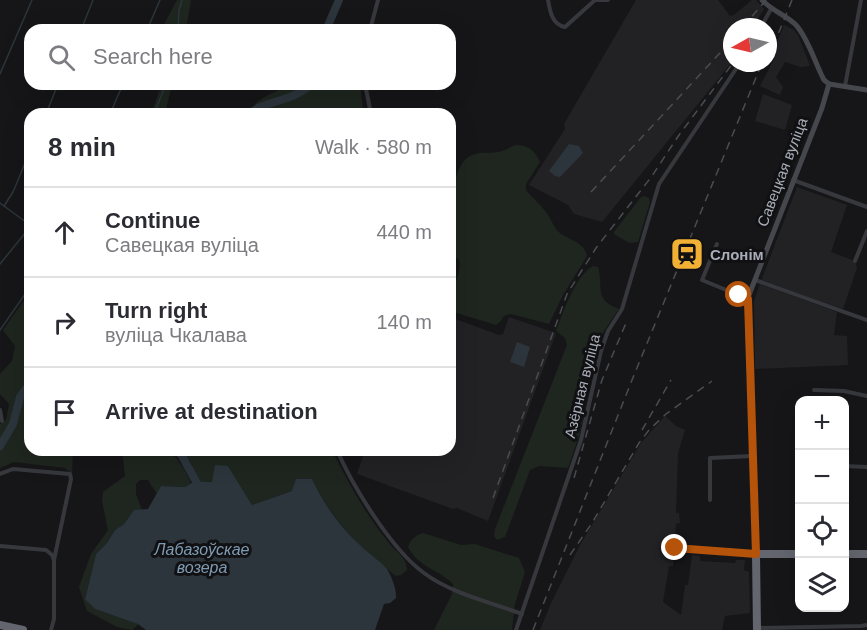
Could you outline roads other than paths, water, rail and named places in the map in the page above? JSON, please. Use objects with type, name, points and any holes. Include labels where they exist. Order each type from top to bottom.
[{"type":"highway","points":[[756,554],[795,554]]},
{"type":"highway","name":"Савецкая вуліца","points":[[756,554],[757,629]]},
{"type":"highway","points":[[849,554],[867,554]]},
{"type":"highway","points":[[0,625],[22,630]]},
{"type":"main road","points":[[762,0],[800,30],[824,80],[829,84],[867,90]]},
{"type":"main road","name":"Савецкая вуліца","points":[[756,554],[748,299],[822,108],[829,84]]},
{"type":"street","points":[[372,24],[378,0]]},
{"type":"street","points":[[548,0],[554,21],[558,26],[565,27],[595,0],[608,0]]},
{"type":"street","points":[[845,86],[861,0]]},
{"type":"street","points":[[766,18],[771,9]]},
{"type":"street","name":"Азёрная вуліца","points":[[516,630],[581,440],[601,351],[608,331],[622,309],[659,184],[734,72]]},
{"type":"street","points":[[366,90],[370,108]]},
{"type":"street","points":[[793,180],[867,207]]},
{"type":"street","points":[[855,261],[867,231]]},
{"type":"street","points":[[717,244],[702,280],[748,299]]},
{"type":"street","points":[[755,280],[867,320]]},
{"type":"street","points":[[814,390],[844,391],[867,396]]},
{"type":"street","points":[[0,410],[2,421]]},
{"type":"street","points":[[340,456],[381,524],[424,574],[448,587],[522,614]]},
{"type":"street","points":[[710,500],[710,458],[752,456]]},
{"type":"street","points":[[849,466],[867,467]]},
{"type":"street","points":[[0,474],[13,469],[70,474],[71,479],[54,560],[54,619],[51,630]]},
{"type":"street","points":[[0,546],[46,550],[54,560]]},
{"type":"street","points":[[675,548],[756,554]]},
{"type":"street","points":[[757,629],[862,628],[867,625]]},
{"type":"water","points":[[569,144],[579,146],[583,153],[560,177],[555,176],[549,171]]},
{"type":"water","points":[[517,342],[530,347],[524,367],[510,362]]},
{"type":"water","name":"Лабазоўскае возера","points":[[215,465],[228,466],[252,505],[292,491],[296,479],[312,479],[339,523],[353,539],[383,565],[392,578],[396,598],[384,604],[375,630],[146,630],[138,624],[95,609],[85,599],[96,554],[134,510],[148,509],[161,486],[185,487],[195,481],[212,482]]},
{"type":"waterway","points":[[0,74],[32,0]]},
{"type":"waterway","points":[[83,24],[93,0]]},
{"type":"waterway","points":[[150,24],[160,0]]},
{"type":"waterway","points":[[178,24],[182,0]]},
{"type":"waterway","points":[[329,24],[339,0]]},
{"type":"waterway","points":[[48,108],[56,90]]},
{"type":"waterway","points":[[113,108],[120,90]]},
{"type":"waterway","points":[[156,108],[164,90]]},
{"type":"waterway","points":[[259,108],[304,90]]},
{"type":"waterway","points":[[4,206],[13,192],[24,165]]},
{"type":"waterway","points":[[0,203],[24,221]]},
{"type":"waterway","points":[[0,264],[24,234]]},
{"type":"waterway","points":[[0,330],[24,296]]},
{"type":"waterway","points":[[0,446],[13,424],[20,397],[24,391]]},
{"type":"waterway","points":[[182,456],[200,489]]},
{"type":"railway","points":[[751,18],[766,0]]},
{"type":"railway","points":[[777,37],[792,0]]},
{"type":"railway","points":[[591,192],[723,50]]},
{"type":"railway","points":[[493,498],[567,294],[596,248],[652,176],[679,135],[726,72]]},
{"type":"railway","points":[[533,630],[632,380],[758,72]]},
{"type":"railway","points":[[574,478],[602,380],[626,323]]},
{"type":"railway","points":[[642,430],[671,380]]},
{"type":"railway","points":[[570,555],[649,430],[666,414],[712,381]]},
{"type":"place","name":"Слонім","points":[[687,254]]}]
